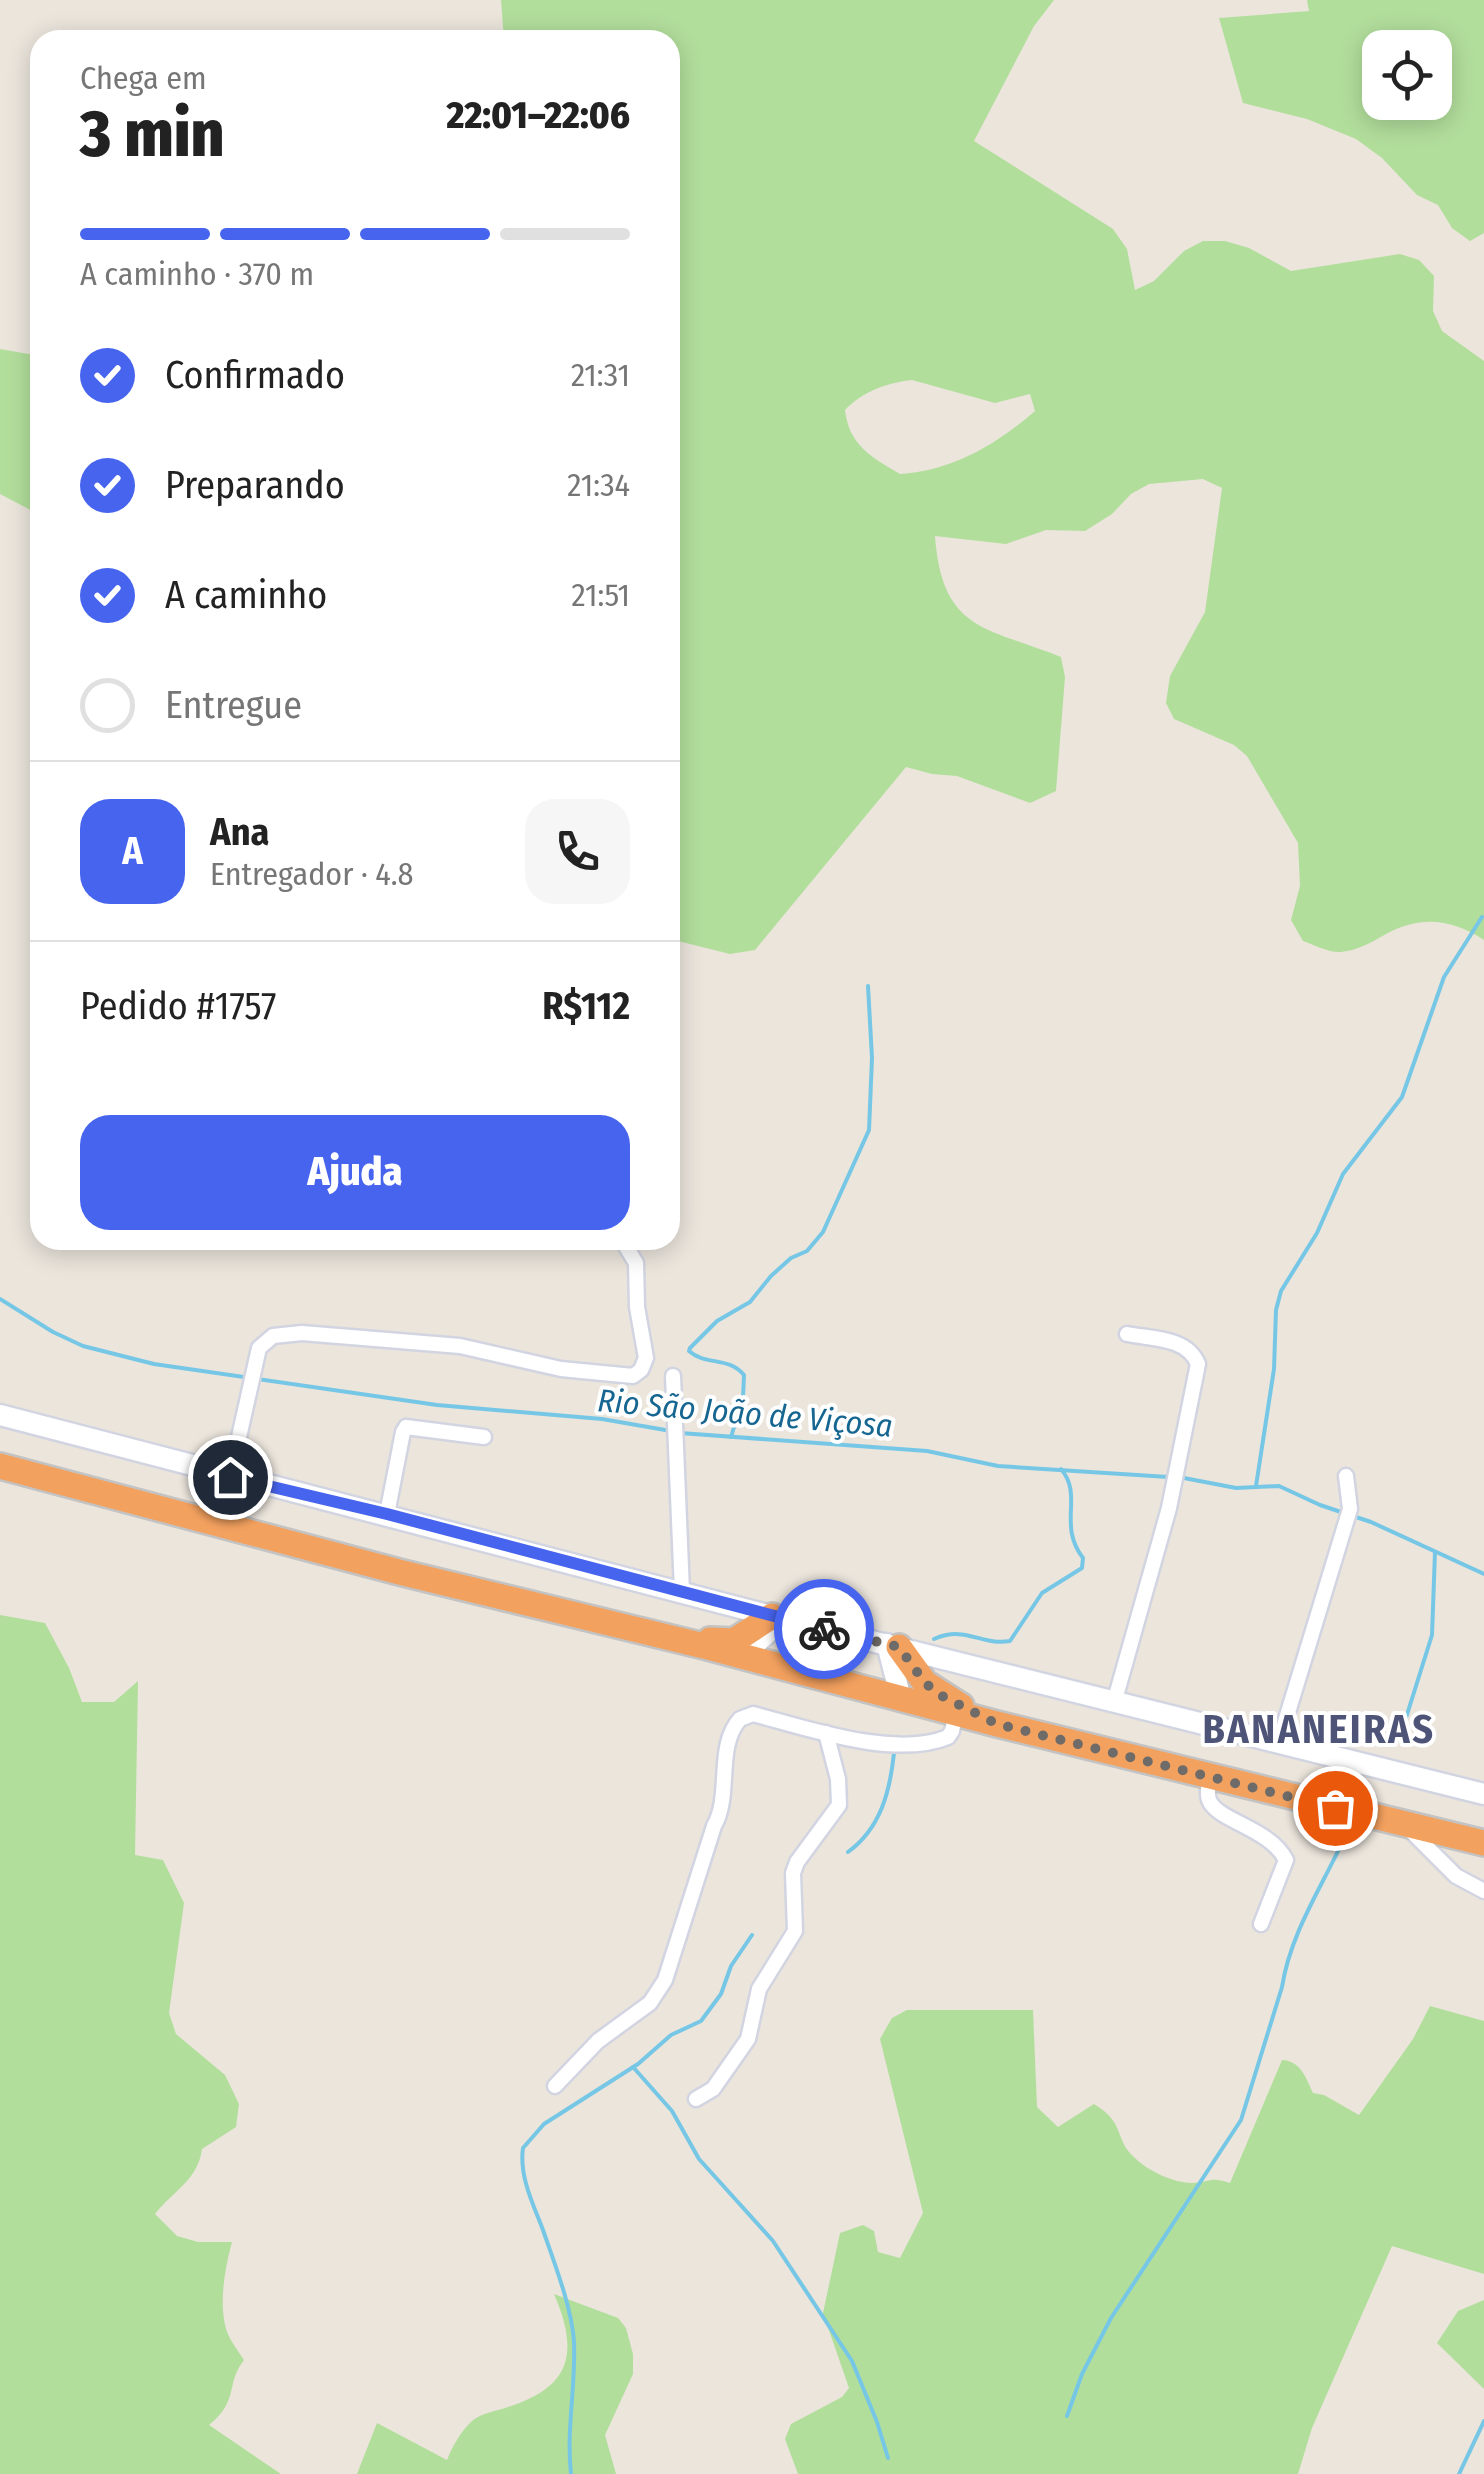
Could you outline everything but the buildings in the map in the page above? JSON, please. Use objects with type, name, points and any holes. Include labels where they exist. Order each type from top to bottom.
[{"type":"highway","points":[[0,1466],[997,1724],[1484,1843]]},
{"type":"highway","points":[[654,1634],[734,1641],[778,1617]]},
{"type":"highway","points":[[893,1646],[925,1683],[942,1696],[997,1724]]},
{"type":"street","points":[[230,1477],[259,1348],[266,1339],[285,1333],[460,1346],[560,1368],[638,1374],[646,1358],[636,1307],[636,1263],[628,1250]]},
{"type":"street","points":[[1114,1702],[1152,1575],[1198,1364],[1194,1353],[1183,1344],[1126,1334]]},
{"type":"street","points":[[673,1376],[682,1591]]},
{"type":"street","points":[[0,1416],[1484,1794]]},
{"type":"street","points":[[387,1514],[406,1427],[484,1438]]},
{"type":"street","points":[[1279,1742],[1348,1516],[1346,1476]]},
{"type":"street","points":[[742,1656],[778,1617]]},
{"type":"street","points":[[893,1646],[902,1699]]},
{"type":"street","points":[[555,2086],[598,2041],[650,2003],[665,1980],[714,1826],[722,1813],[722,1783],[735,1724],[753,1714],[864,1742],[938,1741],[952,1731],[956,1713]]},
{"type":"street","points":[[696,2099],[713,2089],[748,2040],[759,1989],[795,1932],[793,1873],[839,1805],[836,1769],[826,1733]]},
{"type":"street","points":[[1210,1776],[1207,1792],[1214,1809],[1263,1834],[1286,1860],[1260,1924]]},
{"type":"street","points":[[1405,1824],[1456,1876],[1484,1891]]},
{"type":"green space","points":[[501,0],[1054,0],[1034,26],[974,141],[1113,229],[1127,249],[1135,290],[1154,281],[1184,251],[1203,241],[1225,241],[1249,248],[1291,271],[1400,254],[1419,260],[1434,276],[1433,311],[1442,331],[1484,361],[1484,940],[1448,924],[1424,922],[1399,928],[1348,951],[1332,951],[1303,941],[1291,920],[1300,886],[1298,843],[1247,756],[1234,745],[1174,719],[1166,703],[1170,676],[1205,612],[1222,488],[1203,479],[1149,484],[1085,531],[1046,530],[1006,544],[935,536],[939,568],[958,609],[990,631],[1061,657],[1065,677],[1056,791],[1030,803],[957,776],[906,767],[755,950],[730,954],[680,942],[680,30],[503,30]],"holes":[[[912,380],[995,403],[1030,394],[1035,411],[973,454],[938,468],[900,474],[871,456],[857,441],[845,410],[876,389]]]},
{"type":"green space","points":[[1307,0],[1484,0],[1484,233],[1470,241],[1452,228],[1438,205],[1417,195],[1382,158],[1356,139],[1307,119],[1243,103],[1219,18],[1309,11]]},
{"type":"green space","points":[[0,349],[30,354],[30,510],[0,494]]},
{"type":"green space","points":[[0,1615],[45,1623],[82,1702],[114,1702],[138,1681],[135,1855],[163,1860],[184,1903],[169,2013],[176,2034],[225,2075],[239,2104],[236,2127],[202,2149],[196,2169],[155,2214],[177,2236],[198,2242],[232,2242],[223,2310],[227,2332],[244,2360],[225,2408],[209,2425],[281,2474],[0,2474]]},
{"type":"green space","points":[[1430,2006],[1484,2021],[1484,2274],[1392,2246],[1312,2428],[1298,2474],[798,2474],[785,2439],[791,2424],[842,2397],[849,2388],[823,2313],[840,2233],[863,2225],[874,2231],[878,2252],[900,2258],[923,2213],[880,2039],[892,2018],[907,2010],[1033,2010],[1037,2107],[1058,2127],[1094,2104],[1111,2118],[1128,2151],[1154,2172],[1185,2182],[1230,2183],[1282,2060],[1298,2067],[1313,2093],[1359,2115],[1413,2039]]},
{"type":"green space","points":[[554,2294],[618,2318],[626,2328],[633,2354],[633,2374],[605,2435],[616,2474],[357,2474],[377,2423],[447,2460],[461,2434],[476,2418],[546,2389],[564,2365],[567,2350],[562,2315]]},
{"type":"green space","points":[[1484,2300],[1484,2389],[1437,2343],[1458,2311]]},
{"type":"waterway","points":[[1256,1486],[1281,1291],[1317,1233],[1343,1174],[1402,1097],[1444,977],[1482,917]]},
{"type":"waterway","points":[[731,1437],[743,1398],[744,1375],[731,1365],[689,1351],[717,1321],[750,1302],[771,1276],[791,1258],[807,1251],[823,1232],[869,1130],[872,1058],[868,986]]},
{"type":"waterway","name":"Rio São João de Viçosa","points":[[0,1299],[83,1346],[154,1364],[437,1405],[602,1419],[671,1431]]},
{"type":"waterway","name":"Rio São João de Viçosa","points":[[680,1433],[927,1451],[998,1466],[1184,1478],[1236,1488],[1279,1486],[1371,1522],[1484,1574]]},
{"type":"waterway","points":[[934,1639],[955,1634],[1010,1641],[1042,1593],[1082,1568],[1083,1558],[1072,1534],[1070,1490],[1061,1469]]},
{"type":"waterway","points":[[1405,1721],[1432,1635],[1435,1552]]},
{"type":"waterway","points":[[848,1852],[869,1832],[882,1808],[894,1753]]},
{"type":"waterway","points":[[1067,2416],[1082,2374],[1111,2318],[1241,2120],[1291,1950],[1340,1847]]},
{"type":"waterway","points":[[571,2474],[573,2329],[562,2285],[528,2190],[523,2148],[544,2124],[638,2064],[671,2035],[701,2021],[721,1994],[731,1966],[752,1935]]},
{"type":"waterway","points":[[633,2067],[672,2111],[699,2159],[773,2241],[852,2361],[888,2458]]},
{"type":"waterway","points":[[1459,2474],[1484,2421]]},
{"type":"way so far","points":[[824,1629],[899,1647],[925,1683],[997,1724],[1335,1808]]},
{"type":"district","name":"BANANEIRAS","points":[[1319,1730]]},
{"type":"route","points":[[230,1477],[387,1514],[824,1629]]}]
